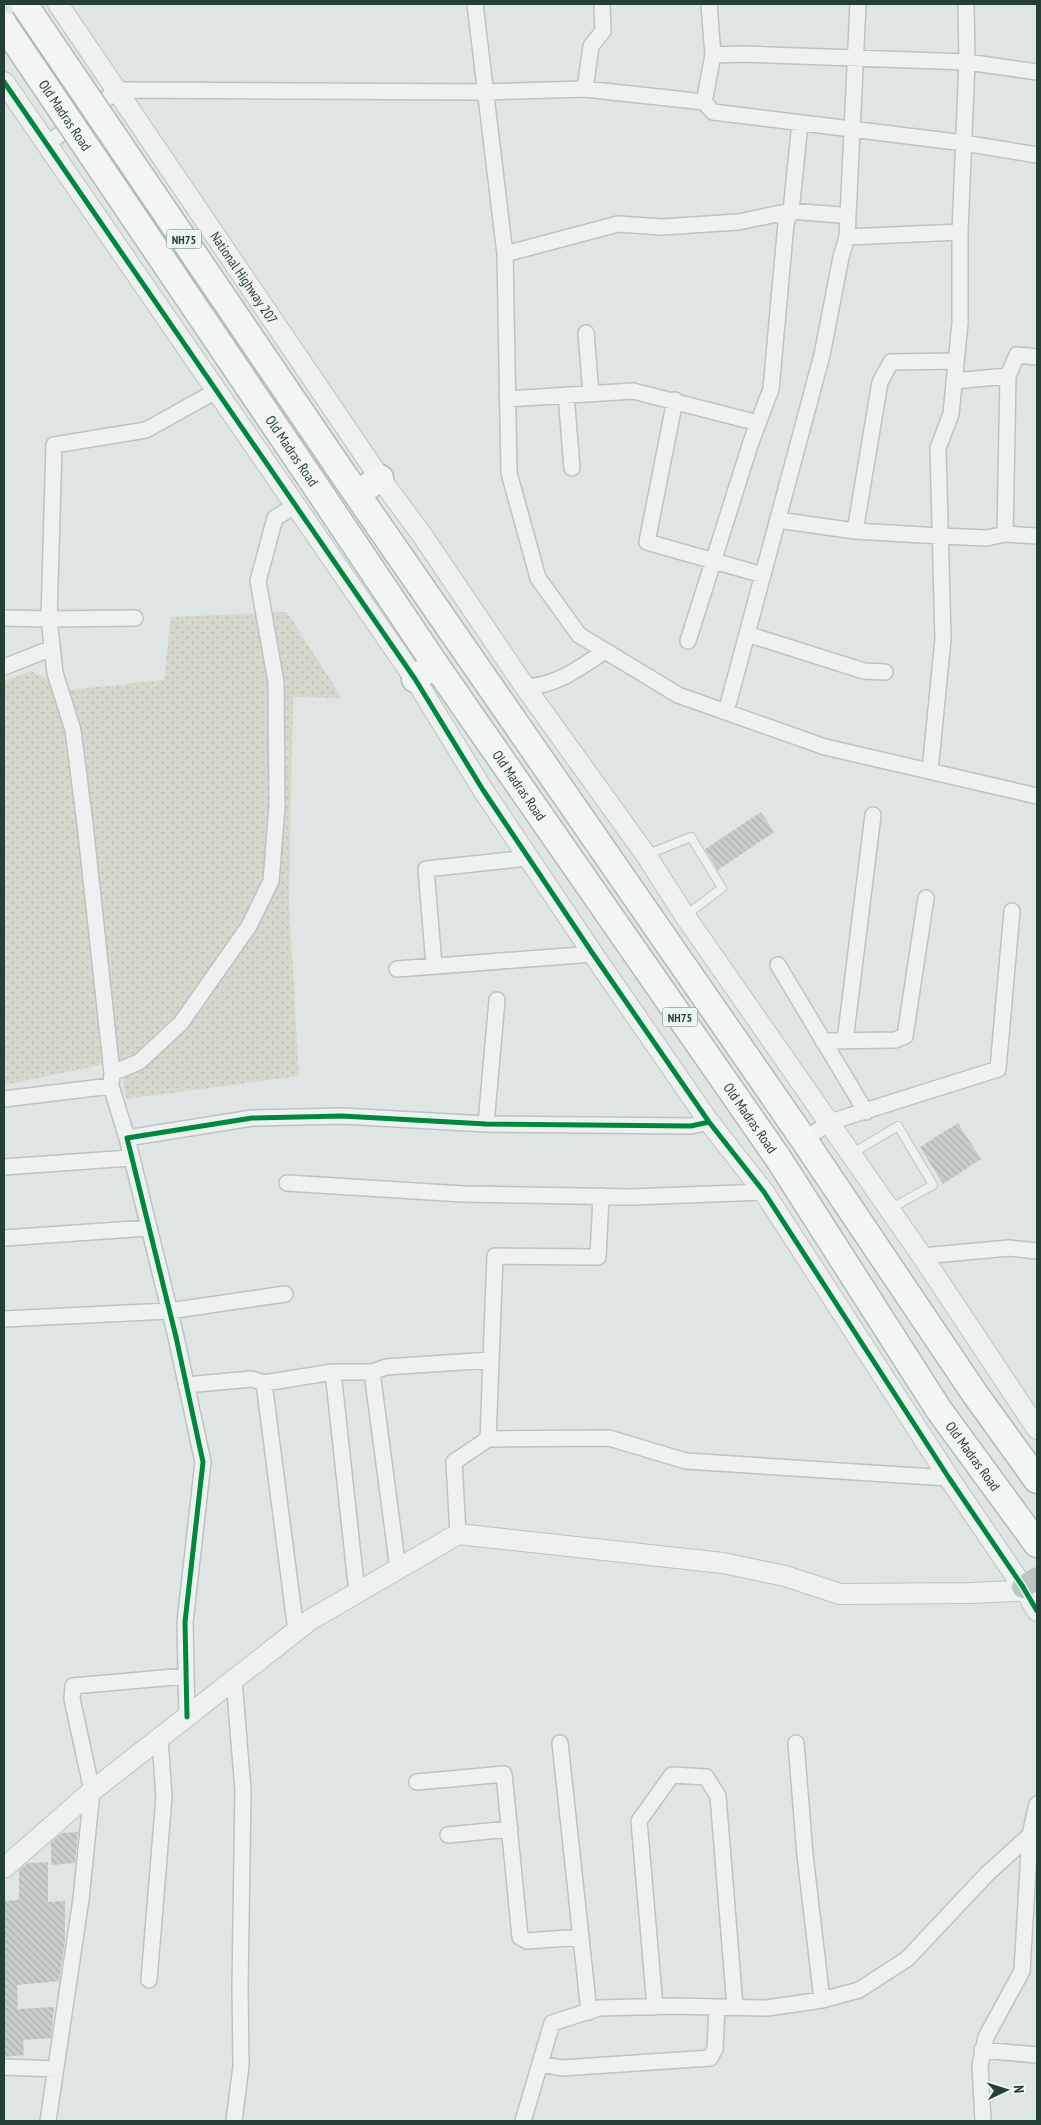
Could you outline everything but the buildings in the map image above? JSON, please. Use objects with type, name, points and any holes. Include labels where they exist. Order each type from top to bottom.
[{"type":"highway","name":"Old Madras Road","points":[[24,4],[350,484],[804,1140],[975,1394],[1037,1480]]},
{"type":"highway","name":"Old Madras Road","points":[[4,25],[435,664],[778,1158],[940,1410],[1037,1544]]},
{"type":"highway","points":[[350,484],[380,478]]},
{"type":"highway","points":[[414,679],[435,664]]},
{"type":"street","name":"National Highway 207","points":[[58,4],[380,478],[422,535],[525,687],[646,855],[685,916],[830,1122],[1037,1429]]},
{"type":"street","points":[[475,4],[504,254],[509,473],[538,578],[579,635],[678,695],[825,747],[1037,796]]},
{"type":"street","points":[[586,89],[591,46],[603,31],[602,4]]},
{"type":"street","points":[[704,102],[713,55],[709,4]]},
{"type":"street","points":[[726,712],[822,356],[841,257],[847,237],[858,4]]},
{"type":"street","points":[[930,771],[943,639],[938,448],[951,414],[960,323],[960,232],[967,62],[966,4]]},
{"type":"street","points":[[713,55],[967,62],[1037,72]]},
{"type":"street","points":[[4,82],[414,679],[483,790],[709,1122],[764,1192],[949,1478],[1030,1582],[1037,1612]]},
{"type":"street","points":[[46,145],[118,90],[485,92],[586,89],[704,102],[712,112],[964,143],[1037,155]]},
{"type":"street","points":[[688,641],[758,423],[771,389],[786,223],[791,211],[800,123]]},
{"type":"street","points":[[504,254],[618,224],[662,227],[729,222],[791,211],[840,215]]},
{"type":"street","points":[[847,237],[960,232]]},
{"type":"street","points":[[586,332],[591,394]]},
{"type":"street","points":[[1005,534],[1008,376],[1017,355],[1037,357]]},
{"type":"street","points":[[855,531],[880,382],[891,362],[956,360]]},
{"type":"street","points":[[954,381],[1008,376]]},
{"type":"street","points":[[187,1716],[185,1622],[203,1462],[169,1311],[111,1080],[86,834],[73,730],[55,673],[49,619],[54,445],[146,430],[216,391]]},
{"type":"street","points":[[507,399],[633,391],[758,423]]},
{"type":"street","points":[[566,395],[572,468]]},
{"type":"street","points":[[674,400],[648,542],[763,575]]},
{"type":"street","points":[[4,1099],[111,1080],[139,1062],[181,1023],[249,926],[271,881],[277,806],[276,682],[258,581],[275,518],[296,506]]},
{"type":"street","points":[[778,520],[855,531],[987,538],[1005,534],[1037,536]]},
{"type":"street","points":[[4,618],[134,618]]},
{"type":"street","points":[[747,634],[864,671],[885,672]]},
{"type":"street","points":[[4,667],[52,648]]},
{"type":"street","points":[[525,687],[548,684],[570,674],[605,651]]},
{"type":"street","points":[[845,1041],[873,815]]},
{"type":"street","points":[[434,966],[426,869],[529,858]]},
{"type":"street","points":[[823,1041],[895,1040],[905,1036],[926,898]]},
{"type":"street","points":[[804,1140],[830,1122],[998,1069],[1012,911]]},
{"type":"street","points":[[397,969],[594,954]]},
{"type":"street","points":[[778,965],[866,1112]]},
{"type":"street","points":[[486,1124],[497,1000]]},
{"type":"street","points":[[127,1138],[252,1118],[342,1116],[486,1124],[691,1126],[709,1122]]},
{"type":"street","points":[[4,1167],[130,1158]]},
{"type":"street","points":[[287,1183],[463,1194],[632,1197],[764,1192]]},
{"type":"street","points":[[488,1439],[495,1256],[598,1257],[601,1196]]},
{"type":"street","points":[[4,1238],[148,1228]]},
{"type":"street","points":[[922,1256],[1009,1248],[1037,1251]]},
{"type":"street","points":[[4,1319],[169,1311],[285,1294]]},
{"type":"street","points":[[186,1385],[252,1379],[264,1382],[333,1372],[372,1372],[386,1367],[491,1360]]},
{"type":"street","points":[[333,1372],[357,1593]]},
{"type":"street","points":[[372,1372],[398,1568]]},
{"type":"street","points":[[264,1382],[296,1631]]},
{"type":"street","points":[[458,1534],[454,1462],[488,1439],[609,1438],[686,1462],[949,1478]]},
{"type":"street","points":[[4,1868],[92,1791],[310,1620],[458,1534],[723,1563],[785,1576],[840,1594],[1016,1591],[1030,1582]]},
{"type":"street","points":[[48,2121],[82,1899],[92,1791],[72,1699],[73,1686],[186,1676]]},
{"type":"street","points":[[234,1680],[243,1790],[240,1987],[241,2066],[234,2121]]},
{"type":"street","points":[[148,1980],[164,1797],[160,1738]]},
{"type":"street","points":[[560,1743],[589,2012]]},
{"type":"street","points":[[796,1743],[805,1854],[822,2000]]},
{"type":"street","points":[[417,1782],[504,1774],[520,1937],[527,1941],[581,1938]]},
{"type":"street","points":[[655,2007],[638,1821],[672,1775],[706,1777],[718,1796],[735,2007]]},
{"type":"street","points":[[983,2121],[980,2066],[982,2050],[986,2037],[1022,1971],[1030,1835],[1037,1804]]},
{"type":"street","points":[[448,1835],[510,1829]]},
{"type":"street","points":[[523,2121],[552,2023],[599,2008],[767,2008],[822,2000],[858,1990],[906,1959],[987,1874],[1030,1835]]},
{"type":"street","points":[[540,2064],[562,2068],[710,2058],[715,2049],[717,2007]]},
{"type":"street","points":[[982,2050],[1037,2055]]},
{"type":"street","points":[[4,2068],[56,2069]]},
{"type":"lane","points":[[646,855],[691,837],[722,888],[685,916]]},
{"type":"lane","points":[[851,1154],[898,1126],[933,1185],[890,1210]]},
{"type":"shaded area","points":[[287,612],[342,698],[293,697],[289,905],[299,1076],[126,1099],[120,1061],[4,1085],[4,681],[31,671],[68,690],[164,680],[171,617]]},
{"type":"cycle path","points":[[4,82],[415,679],[483,790],[593,954],[709,1122],[764,1192],[1037,1611]]},
{"type":"cycle path","points":[[187,1717],[185,1622],[203,1462],[176,1337],[127,1138],[252,1118],[342,1116],[486,1124],[691,1126],[709,1122]]}]
